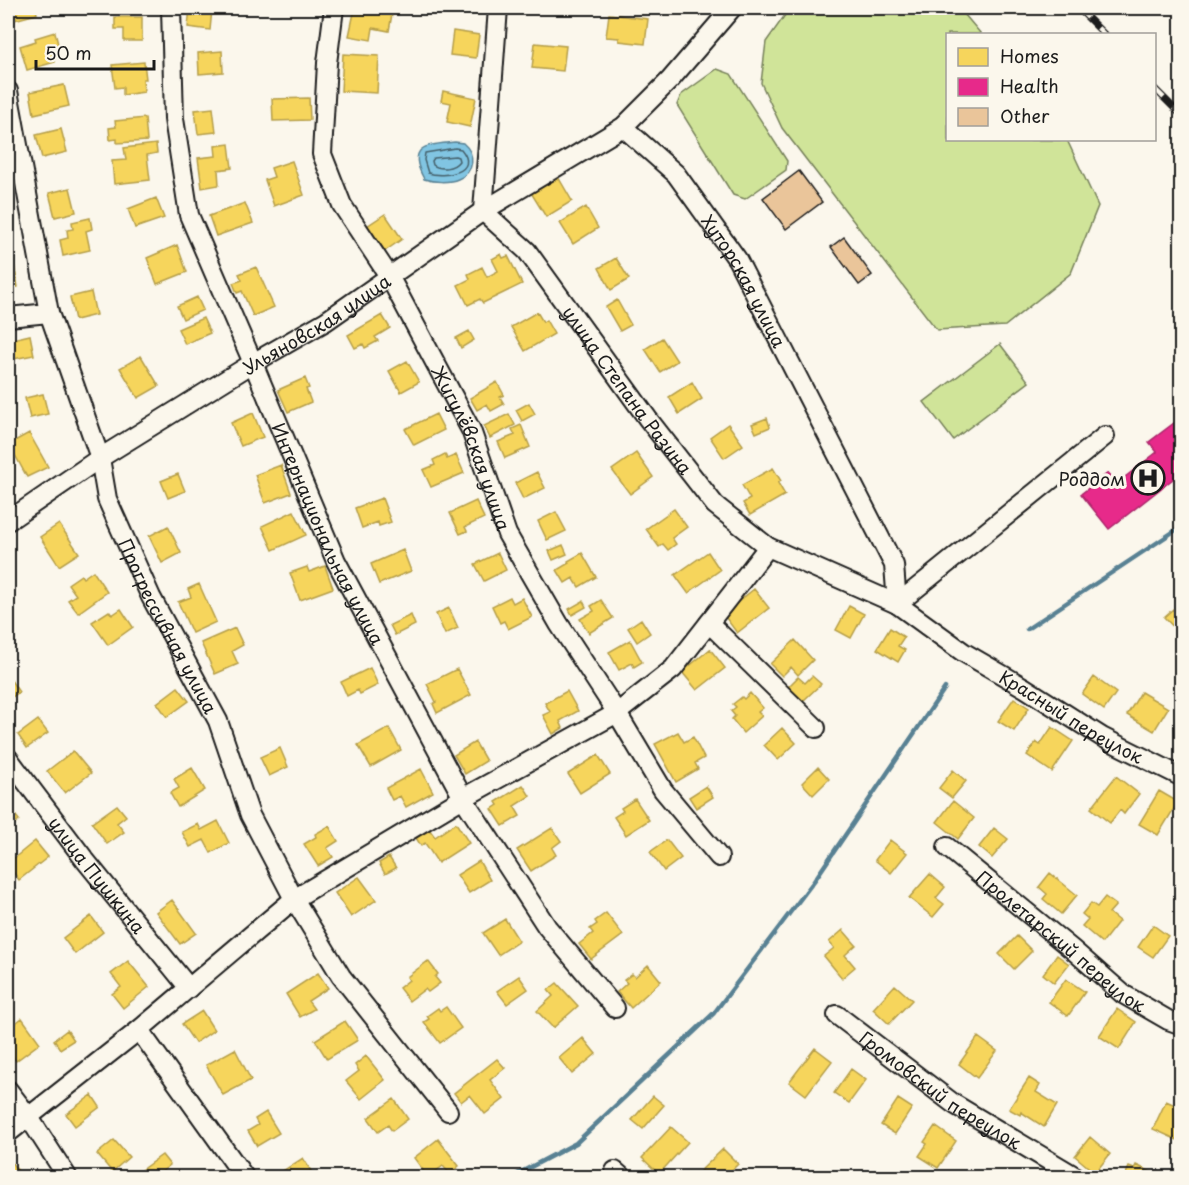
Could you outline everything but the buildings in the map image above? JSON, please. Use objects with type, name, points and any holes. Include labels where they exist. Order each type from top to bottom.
[{"type":"street","name":"Интернациональная улица","points":[[171,8],[174,119],[189,215],[336,561],[463,798],[547,927],[615,1008]]},
{"type":"street","name":"Жигулёвская улица","points":[[334,8],[327,63],[322,154],[342,205],[389,276],[471,430],[507,534],[559,624],[617,713],[663,790],[719,856]]},
{"type":"street","points":[[483,211],[498,8]]},
{"type":"street","points":[[623,127],[670,80],[732,8]]},
{"type":"street","name":"Прогрессивная улица","points":[[8,91],[49,313],[100,458],[107,499],[151,597],[218,721],[250,815],[294,899],[340,976],[448,1111]]},
{"type":"street","name":"Ульяновская улица","points":[[8,521],[100,458],[253,363],[326,321],[483,211],[623,127]]},
{"type":"street","name":"Хуторская улица","points":[[623,127],[676,174],[737,259],[894,565],[897,604]]},
{"type":"street","name":"улица Степана Разина","points":[[483,211],[527,251],[648,418],[715,505],[768,547],[897,604],[963,651]]},
{"type":"street","points":[[8,317],[49,313]]},
{"type":"street","points":[[897,604],[1105,436]]},
{"type":"street","points":[[8,1133],[139,1030],[294,899],[463,798],[617,713],[673,669],[768,547]]},
{"type":"street","points":[[709,623],[816,728]]},
{"type":"street","name":"Красный переулок","points":[[963,651],[1102,737],[1182,777]]},
{"type":"street","name":"улица Пушкина","points":[[8,758],[85,860],[189,988]]},
{"type":"street","name":"Пролетарский переулок","points":[[947,847],[1123,994],[1182,1026]]},
{"type":"street","name":"Громовский переулок","points":[[837,1016],[954,1104],[1078,1178]]},
{"type":"street","points":[[139,1030],[245,1178]]},
{"type":"street","points":[[8,1090],[28,1116],[68,1178]]},
{"type":"green space","points":[[790,8],[959,8],[980,33],[946,33],[946,141],[1067,141],[1098,206],[1071,273],[1005,326],[937,330],[782,128],[761,83],[766,42]]},
{"type":"green space","points":[[717,69],[731,74],[787,161],[786,170],[745,199],[733,195],[677,105],[681,95]]},
{"type":"green space","points":[[1000,344],[1029,382],[953,440],[924,402]]},
{"type":"water","points":[[455,142],[463,143],[470,152],[472,162],[468,172],[450,181],[424,179],[417,159],[423,148]]},
{"type":"waterway","points":[[1027,629],[1182,526]]},
{"type":"waterway","points":[[510,1178],[576,1143],[714,1013],[814,881],[945,688]]},
{"type":"railway","points":[[1078,8],[1103,33]]},
{"type":"railway","points":[[1156,90],[1182,116]]},
{"type":"place","name":"Роддом","points":[[1148,478]]}]
